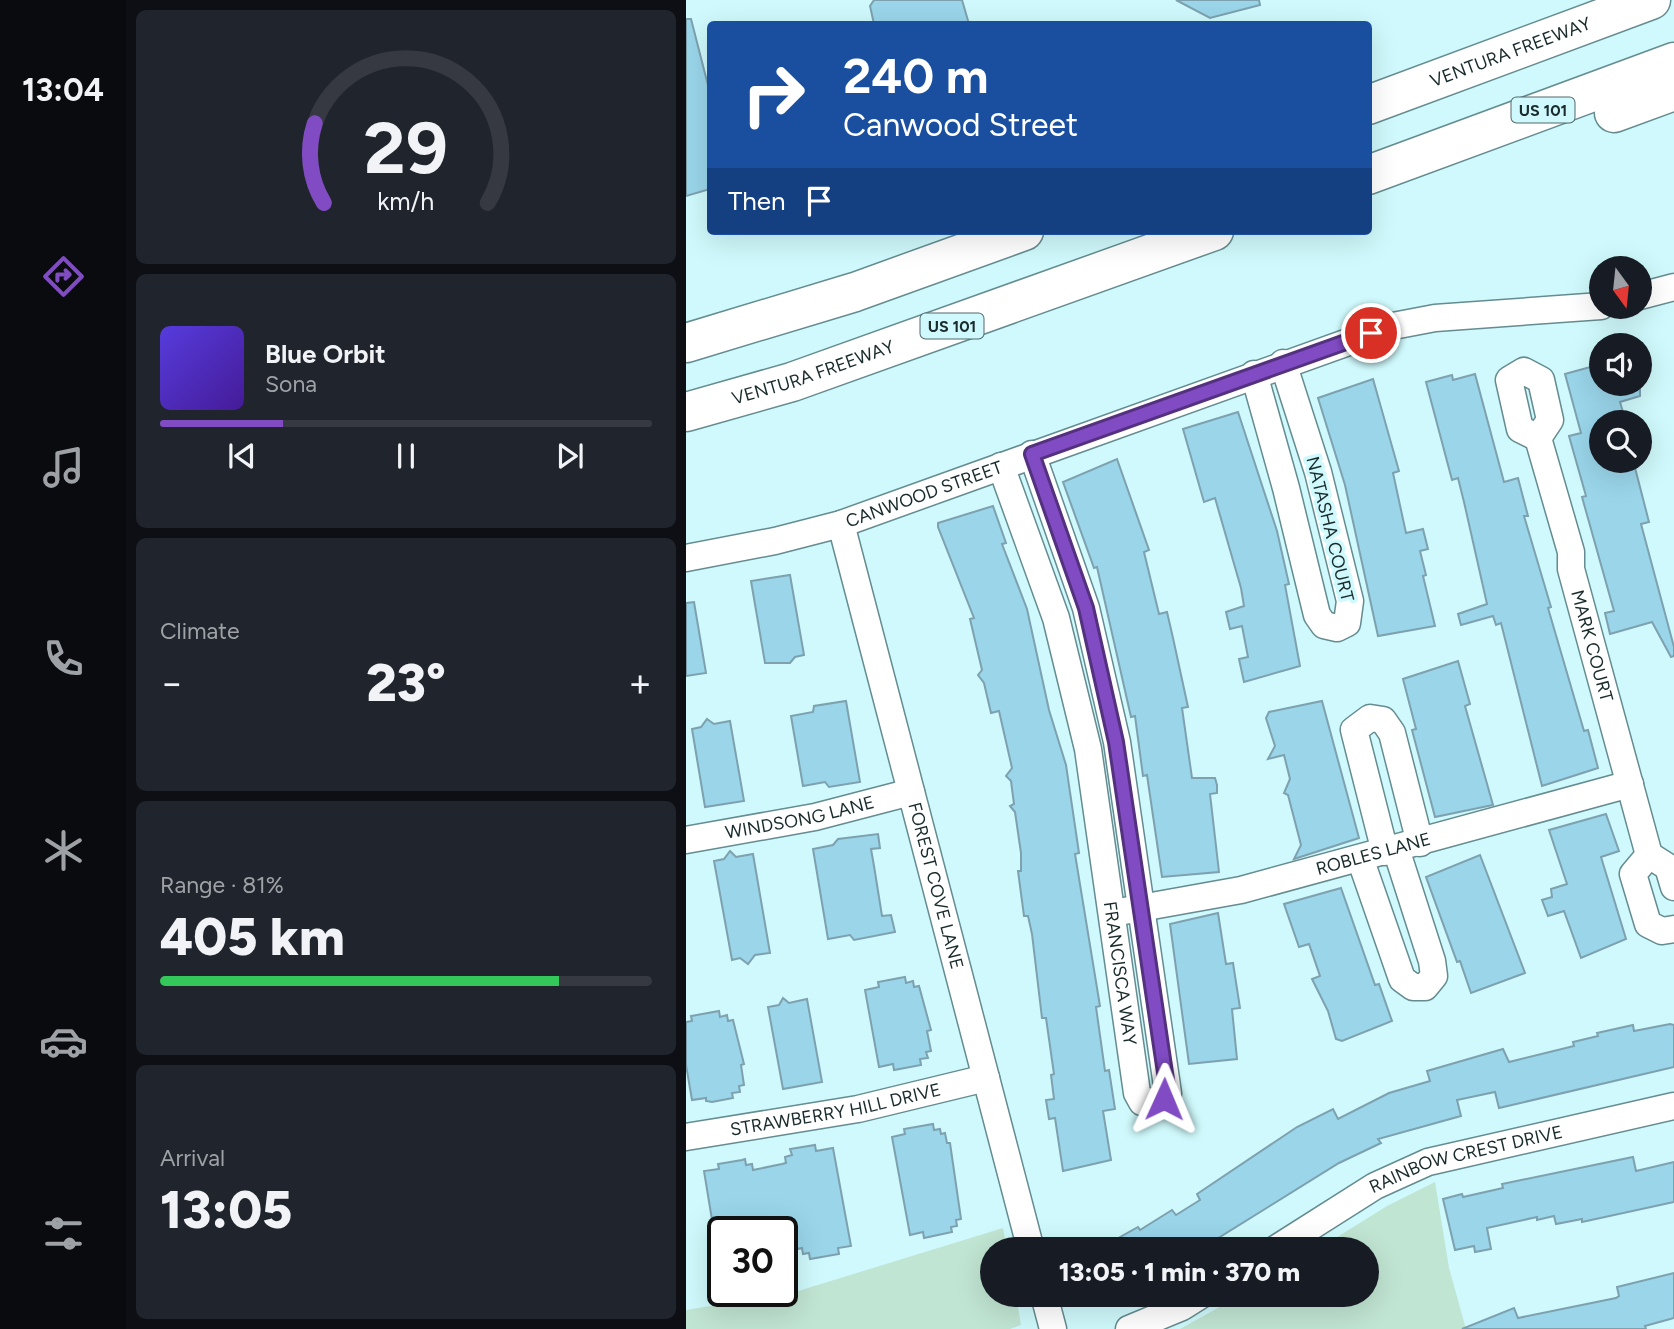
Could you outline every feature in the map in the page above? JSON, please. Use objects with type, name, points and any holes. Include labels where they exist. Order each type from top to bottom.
[{"type":"highway","points":[[1461,70],[1574,0]]},
{"type":"highway","name":"VENTURA FREEWAY","points":[[1372,103],[1651,0]]},
{"type":"highway","name":"US 101","points":[[1372,173],[1674,62]]},
{"type":"highway","points":[[1412,159],[1545,138],[1674,91]]},
{"type":"highway","points":[[686,343],[855,292],[1013,235]]},
{"type":"highway","name":"VENTURA FREEWAY","points":[[686,412],[792,382],[1203,235]]},
{"type":"street","points":[[1652,293],[1674,287]]},
{"type":"street","name":"CANWOOD STREET","points":[[686,558],[775,541],[841,524],[1283,363],[1393,326],[1435,318],[1589,307]]},
{"type":"street","name":"NATASHA COURT","points":[[1254,374],[1317,615],[1324,625],[1337,628],[1347,623],[1350,601],[1328,515],[1283,363]]},
{"type":"street","name":"MARK COURT","points":[[1538,438],[1571,552],[1571,569],[1649,855],[1668,867],[1674,887]]},
{"type":"street","name":"FRANCISCA WAY","points":[[1001,466],[1056,618],[1088,749],[1137,1093],[1142,1102],[1151,1103],[1164,1099],[1168,1093],[1116,742],[1086,608],[1032,454]]},
{"type":"street","points":[[1295,524],[1328,515]]},
{"type":"street","name":"FOREST COVE LANE","points":[[841,524],[1028,1237]]},
{"type":"street","points":[[1056,618],[1086,608]]},
{"type":"street","points":[[1088,749],[1116,742]]},
{"type":"street","name":"ROBLES LANE","points":[[1111,913],[1241,890],[1630,784]]},
{"type":"street","name":"WINDSONG LANE","points":[[686,840],[816,817],[911,792]]},
{"type":"street","points":[[1649,855],[1633,874],[1648,924],[1661,931],[1674,929]]},
{"type":"street","name":"STRAWBERRY HILL DRIVE","points":[[686,1137],[858,1109],[986,1078]]},
{"type":"street","name":"RAINBOW CREST DRIVE","points":[[1295,1237],[1375,1186],[1427,1162],[1674,1106]]},
{"type":"street","points":[[1047,1307],[1053,1329]]},
{"type":"street","points":[[1129,1329],[1182,1307]]},
{"type":"green space","points":[[1435,1182],[1449,1268],[1466,1329],[1180,1329],[1219,1307],[1379,1307],[1379,1237],[1337,1237],[1387,1206]]},
{"type":"green space","points":[[1003,1228],[1005,1237],[980,1237],[980,1307],[1018,1307],[1021,1325],[1010,1329],[686,1329],[686,1310],[707,1307],[798,1307],[798,1291]]},
{"type":"building","points":[[874,0],[962,0],[968,21],[873,21],[870,6]]},
{"type":"building","points":[[1176,0],[1259,0],[1260,5],[1210,18]]},
{"type":"building","points":[[686,19],[691,19],[707,81],[707,190],[686,196]]},
{"type":"building","points":[[1589,367],[1589,396],[1640,396],[1620,402],[1622,410],[1589,410],[1589,473],[1636,473],[1649,522],[1641,524],[1674,647],[1674,656],[1671,657],[1652,622],[1610,634],[1605,613],[1614,611],[1582,497],[1586,496],[1569,436],[1581,433],[1565,374]]},
{"type":"building","points":[[1475,374],[1504,482],[1518,478],[1528,516],[1524,516],[1551,607],[1548,608],[1584,731],[1588,730],[1598,768],[1542,786],[1501,623],[1496,625],[1493,616],[1461,625],[1458,614],[1487,604],[1458,478],[1452,480],[1426,382],[1452,375],[1453,380]]},
{"type":"building","points":[[1373,379],[1399,471],[1393,473],[1406,533],[1423,529],[1428,549],[1420,551],[1426,575],[1423,576],[1435,626],[1378,636],[1345,485],[1318,398]]},
{"type":"building","points":[[1238,412],[1277,531],[1289,584],[1285,585],[1300,666],[1244,682],[1239,659],[1248,657],[1242,626],[1230,629],[1226,612],[1244,606],[1241,588],[1215,498],[1204,502],[1183,429]]},
{"type":"building","points":[[1117,459],[1149,550],[1144,552],[1159,614],[1167,612],[1188,707],[1182,708],[1192,778],[1215,778],[1217,785],[1217,793],[1210,794],[1219,872],[1162,877],[1135,716],[1131,717],[1097,567],[1094,568],[1063,482]]},
{"type":"building","points":[[993,506],[1006,543],[1002,544],[1027,609],[1049,710],[1066,765],[1079,853],[1075,854],[1100,1006],[1096,1007],[1105,1071],[1109,1070],[1115,1109],[1103,1111],[1111,1160],[1063,1171],[1055,1118],[1049,1119],[1046,1100],[1054,1099],[1051,1075],[1054,1074],[1046,1018],[1042,1018],[1032,934],[1028,916],[1024,916],[1018,871],[1021,871],[1021,853],[1015,812],[1010,806],[1014,804],[1011,781],[1006,776],[1012,768],[999,711],[991,713],[984,683],[978,675],[982,670],[970,619],[974,618],[938,527],[938,523]]},
{"type":"building","points":[[790,575],[804,655],[795,657],[790,663],[765,663],[751,581]]},
{"type":"building","points":[[694,602],[706,673],[686,676],[686,603]]},
{"type":"building","points":[[1458,661],[1470,704],[1465,706],[1493,805],[1435,817],[1412,730],[1416,729],[1403,679]]},
{"type":"building","points":[[846,701],[860,782],[829,787],[825,782],[803,786],[791,716],[813,712],[814,706]]},
{"type":"building","points":[[1322,701],[1359,838],[1294,859],[1301,845],[1288,795],[1284,793],[1290,779],[1284,755],[1268,759],[1275,746],[1266,718],[1269,712]]},
{"type":"building","points":[[707,719],[714,724],[730,721],[744,801],[705,807],[692,729],[701,727]]},
{"type":"building","points":[[1606,814],[1619,851],[1601,857],[1626,939],[1581,958],[1564,911],[1548,916],[1542,900],[1552,897],[1551,889],[1567,884],[1549,830]]},
{"type":"building","points":[[878,834],[880,848],[871,849],[882,916],[891,915],[895,932],[854,940],[850,935],[828,939],[813,849],[833,845],[838,839]]},
{"type":"building","points":[[730,851],[736,857],[753,854],[770,953],[755,955],[748,964],[740,958],[732,960],[714,861],[724,859]]},
{"type":"building","points":[[1480,855],[1525,973],[1471,993],[1426,877]]},
{"type":"building","points":[[1341,888],[1375,985],[1379,984],[1392,1021],[1342,1041],[1336,1039],[1328,1011],[1312,979],[1320,976],[1309,944],[1299,947],[1284,904]]},
{"type":"building","points":[[1218,913],[1226,964],[1233,963],[1240,1008],[1232,1009],[1237,1059],[1189,1064],[1170,924]]},
{"type":"building","points":[[905,977],[906,983],[913,981],[914,987],[919,986],[931,1030],[927,1031],[931,1051],[926,1052],[928,1058],[920,1059],[921,1065],[894,1070],[893,1064],[879,1067],[865,990],[879,987],[878,982]]},
{"type":"building","points":[[783,998],[789,1003],[807,999],[822,1082],[783,1089],[768,1007],[779,1005]]},
{"type":"building","points":[[719,1011],[720,1017],[727,1015],[728,1021],[733,1020],[744,1064],[741,1065],[744,1085],[739,1086],[740,1092],[732,1093],[733,1098],[712,1102],[706,1101],[706,1098],[692,1100],[686,1065],[686,1022],[692,1021],[691,1016]]},
{"type":"building","points":[[1633,1025],[1634,1031],[1674,1025],[1674,1067],[1499,1108],[1495,1092],[1457,1100],[1461,1116],[1378,1139],[1381,1143],[1339,1163],[1220,1237],[1120,1237],[1138,1227],[1140,1230],[1172,1210],[1176,1215],[1200,1200],[1197,1194],[1297,1127],[1333,1109],[1338,1119],[1389,1093],[1430,1081],[1427,1071],[1503,1049],[1509,1062],[1574,1046],[1573,1042],[1598,1036],[1597,1033]]},
{"type":"building","points":[[933,1124],[934,1130],[940,1129],[941,1134],[945,1133],[947,1143],[950,1143],[961,1219],[956,1220],[957,1226],[951,1227],[952,1232],[924,1238],[923,1232],[910,1235],[892,1137],[905,1134],[904,1129]]},
{"type":"building","points":[[815,1145],[816,1151],[833,1148],[851,1246],[838,1248],[839,1254],[810,1259],[809,1253],[803,1254],[802,1248],[798,1249],[798,1216],[711,1216],[704,1171],[719,1169],[718,1164],[745,1159],[746,1165],[752,1164],[753,1170],[786,1163],[785,1157],[792,1155],[790,1149]]},
{"type":"building","points":[[1633,1157],[1636,1171],[1674,1162],[1674,1202],[1582,1222],[1582,1219],[1556,1224],[1554,1216],[1537,1220],[1537,1217],[1487,1228],[1491,1249],[1475,1252],[1474,1246],[1455,1250],[1443,1199],[1462,1194],[1463,1197],[1503,1188],[1502,1184]]},
{"type":"building","points":[[1674,1273],[1674,1318],[1645,1326],[1646,1329],[1462,1329],[1514,1308],[1518,1318],[1616,1298],[1619,1296],[1617,1287]]},
{"type":"route","points":[[1164,1099],[1168,1093],[1116,742],[1086,608],[1032,454],[1371,333]]}]
